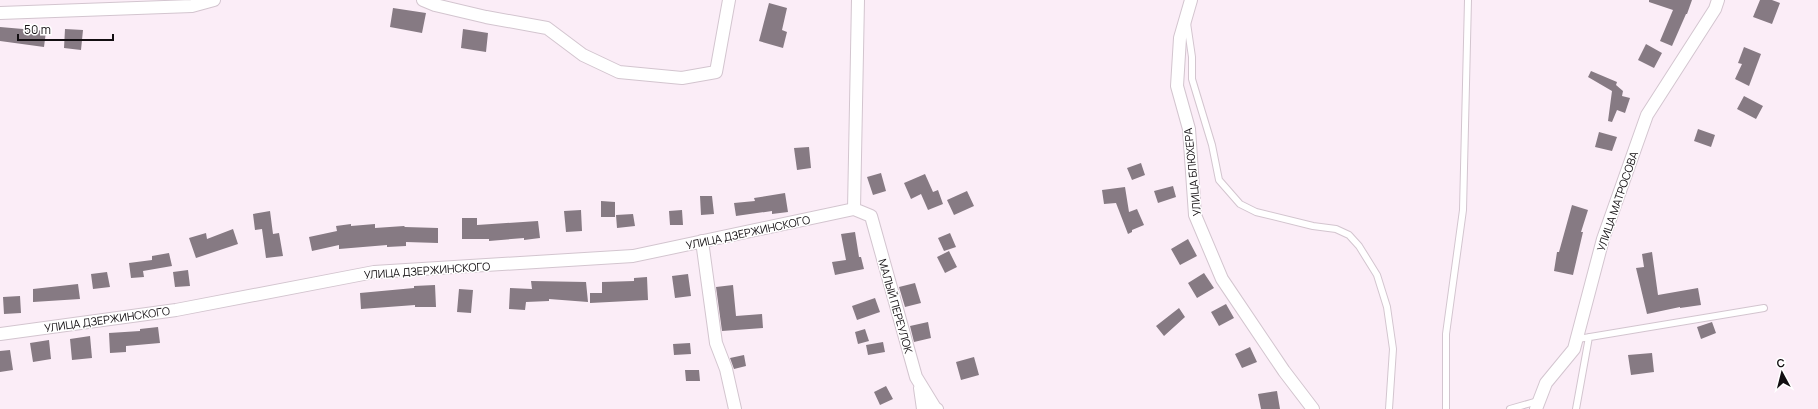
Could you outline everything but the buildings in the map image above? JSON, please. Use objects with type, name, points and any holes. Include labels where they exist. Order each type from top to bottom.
[{"type":"street","points":[[0,13],[192,6],[214,0]]},
{"type":"street","points":[[423,0],[435,5],[486,17],[547,28],[582,55],[619,72],[682,78],[716,72],[729,0]]},
{"type":"street","points":[[854,209],[858,0]]},
{"type":"street","name":"УЛИЦА БЛЮХЕРА","points":[[1191,0],[1180,38],[1177,86],[1189,129],[1195,215],[1222,279],[1284,371],[1313,409]]},
{"type":"street","name":"УЛИЦА МАТРОСОВА","points":[[1537,405],[1546,383],[1583,338],[1603,239],[1647,115],[1715,8],[1718,0]]},
{"type":"street","name":"УЛИЦА ДЗЕРЖИНСКОГО","points":[[0,334],[176,310],[374,272],[632,256],[854,209]]},
{"type":"street","name":"МАЛЫЙ ПЕРЕУЛОК","points":[[854,209],[871,216],[918,381],[934,408],[937,409]]},
{"type":"street","points":[[702,241],[716,343],[726,368],[736,409]]},
{"type":"street","points":[[918,381],[923,409]]},
{"type":"lane","points":[[1446,409],[1446,334],[1463,210],[1468,0]]},
{"type":"lane","points":[[1186,16],[1192,57],[1192,79],[1212,145],[1219,180],[1240,204],[1256,212],[1313,226],[1336,229],[1349,235],[1359,246],[1377,275],[1387,307],[1393,350],[1389,409]]},
{"type":"lane","points":[[1576,409],[1583,338],[1764,308]]},
{"type":"lane","points":[[1510,409],[1537,405]]}]
